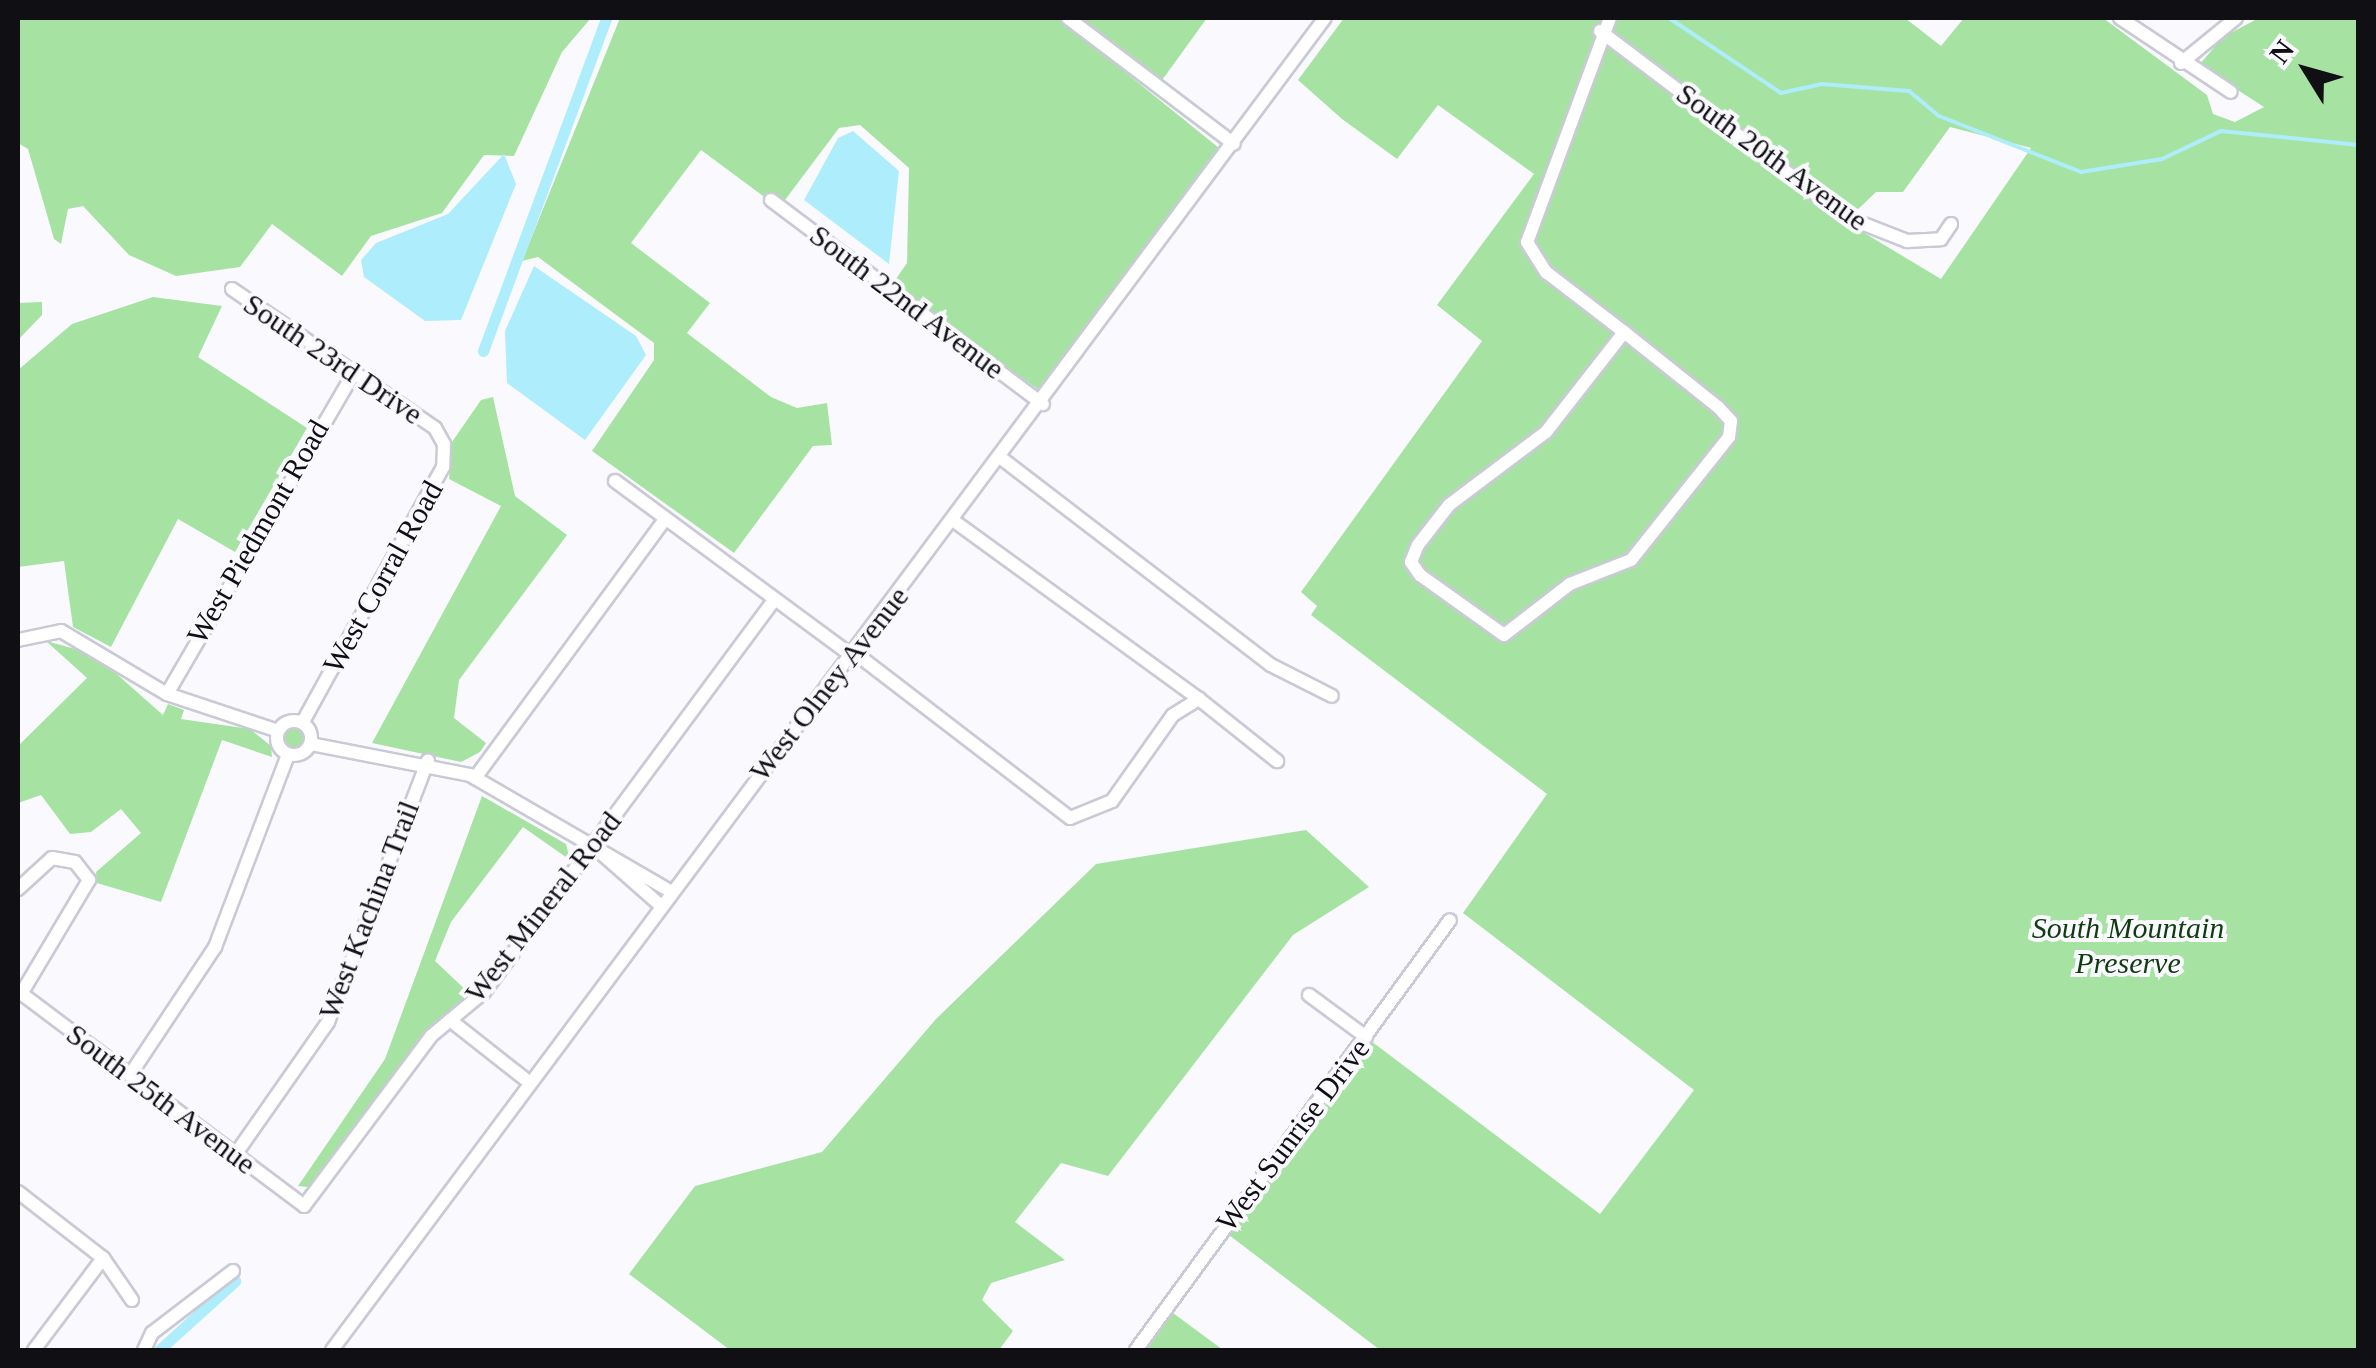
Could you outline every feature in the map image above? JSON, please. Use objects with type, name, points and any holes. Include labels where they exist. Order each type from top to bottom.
[{"type":"street","points":[[1068,18],[1234,144]]},
{"type":"street","name":"West Olney Avenue","points":[[332,1350],[526,1079],[1043,404],[1325,18]]},
{"type":"street","points":[[1610,18],[1600,31],[1527,242],[1546,272],[1624,332],[1732,420],[1729,437],[1630,560],[1570,584],[1504,634],[1420,575],[1412,562],[1418,546],[1449,505],[1546,432],[1624,332]]},
{"type":"street","points":[[2120,18],[2180,63],[2231,92]]},
{"type":"street","points":[[2180,63],[2236,18]]},
{"type":"street","name":"South 20th Avenue","points":[[1600,31],[1846,217],[1906,242],[1941,239],[1951,224]]},
{"type":"street","name":"South 22nd Avenue","points":[[771,200],[1043,404]]},
{"type":"street","name":"South 23rd Drive","points":[[232,289],[435,428]]},
{"type":"street","name":"West Piedmont Road","points":[[167,694],[354,373]]},
{"type":"street","name":"West Corral Road","points":[[302,723],[443,467],[435,428]]},
{"type":"street","points":[[1002,458],[1271,665],[1332,696]]},
{"type":"street","points":[[615,481],[1070,818],[1112,802],[1173,715],[1199,699]]},
{"type":"street","points":[[476,778],[665,519]]},
{"type":"street","points":[[954,521],[1277,760]]},
{"type":"street","name":"West Mineral Road","points":[[304,1206],[450,1020],[484,992],[774,600]]},
{"type":"street","points":[[18,640],[42,632],[87,642],[167,694],[278,731],[302,723],[310,744]]},
{"type":"street","points":[[130,1075],[216,947],[288,754],[278,731]]},
{"type":"street","points":[[288,754],[310,744],[428,760],[476,778],[593,846],[630,862],[670,892]]},
{"type":"street","name":"West Kachina Trail","points":[[235,1155],[328,1022],[428,760]]},
{"type":"street","points":[[593,846],[621,875],[660,905]]},
{"type":"street","points":[[18,889],[44,862],[76,862],[88,893],[19,993]]},
{"type":"street","points":[[621,875],[630,862]]},
{"type":"street","name":"West Sunrise Drive","points":[[1136,1350],[1450,920]]},
{"type":"street","name":"South 25th Avenue","points":[[19,993],[304,1206]]},
{"type":"street","points":[[1309,995],[1366,1038]]},
{"type":"street","points":[[450,1020],[526,1079]]},
{"type":"street","points":[[18,1192],[104,1258],[132,1300]]},
{"type":"street","points":[[34,1350],[104,1258]]},
{"type":"street","points":[[144,1350],[152,1333],[233,1272]]},
{"type":"green space","points":[[18,18],[591,18],[562,52],[514,156],[484,155],[442,213],[371,236],[342,276],[272,224],[240,267],[176,276],[129,255],[83,206],[68,209],[61,244],[54,239],[28,149],[18,143]]},
{"type":"green space","points":[[620,18],[1058,18],[1219,148],[1042,392],[891,286],[907,263],[909,168],[860,125],[839,128],[779,208],[701,150],[631,243],[710,303],[687,333],[771,397],[797,408],[827,403],[832,445],[813,446],[734,553],[592,451],[654,360],[654,343],[538,257],[522,261]]},
{"type":"green space","points":[[1077,18],[1207,18],[1160,83]]},
{"type":"green space","name":"South Mountain Preserve","points":[[1344,18],[1605,18],[1593,35],[1846,222],[1941,279],[2031,148],[1950,127],[1903,192],[1876,192],[1853,214],[1607,30],[1616,18],[1905,18],[1941,46],[1964,18],[2103,18],[2207,95],[2213,114],[2235,122],[2264,107],[2199,65],[2223,37],[2259,18],[2358,18],[2358,1350],[1380,1350],[1225,1232],[1371,1041],[1600,1214],[1694,1090],[1463,913],[1547,794],[1311,615],[1317,606],[1301,592],[1482,341],[1437,305],[1534,174],[1438,105],[1397,159],[1342,119],[1298,80]]},
{"type":"green space","points":[[153,297],[222,306],[198,357],[307,428],[235,552],[178,519],[111,647],[73,627],[64,561],[18,567],[18,370],[72,324]]},
{"type":"green space","points":[[42,302],[42,315],[18,340],[18,303]]},
{"type":"green space","points":[[493,397],[515,496],[567,535],[459,680],[454,718],[486,743],[480,752],[461,762],[372,743],[501,506],[449,479],[452,442],[481,400]]},
{"type":"green space","points":[[46,641],[94,654],[163,715],[168,704],[184,710],[181,719],[250,729],[271,746],[272,757],[222,740],[161,902],[97,883],[96,872],[141,833],[121,809],[91,832],[70,834],[41,795],[18,803],[18,746],[87,678]]},
{"type":"green space","points":[[294,721],[306,726],[311,738],[306,750],[294,755],[282,750],[277,738],[282,726]]},
{"type":"green space","points":[[482,796],[566,844],[570,860],[523,827],[451,922],[435,961],[469,993],[425,1032],[308,1187],[298,1186],[385,1059]]},
{"type":"green space","points":[[1306,830],[1369,887],[1293,935],[1108,1176],[1061,1163],[1015,1222],[1065,1260],[991,1283],[982,1300],[1013,1331],[999,1350],[730,1350],[629,1274],[695,1186],[822,1152],[936,1019],[1096,864]]},
{"type":"green space","points":[[1165,1307],[1223,1350],[1143,1350]]},
{"type":"water","points":[[853,131],[899,171],[889,264],[804,200],[838,138]]},
{"type":"water","points":[[504,154],[516,184],[461,320],[425,321],[364,277],[361,260],[376,243],[448,214]]},
{"type":"water","points":[[534,266],[636,336],[646,355],[585,440],[507,383],[505,331]]},
{"type":"waterway","points":[[483,351],[606,18]]},
{"type":"waterway","points":[[1669,18],[1781,93],[1822,84],[1909,91],[1939,116],[2081,172],[2162,159],[2221,131],[2358,145]]},
{"type":"waterway","points":[[159,1350],[235,1281]]}]
